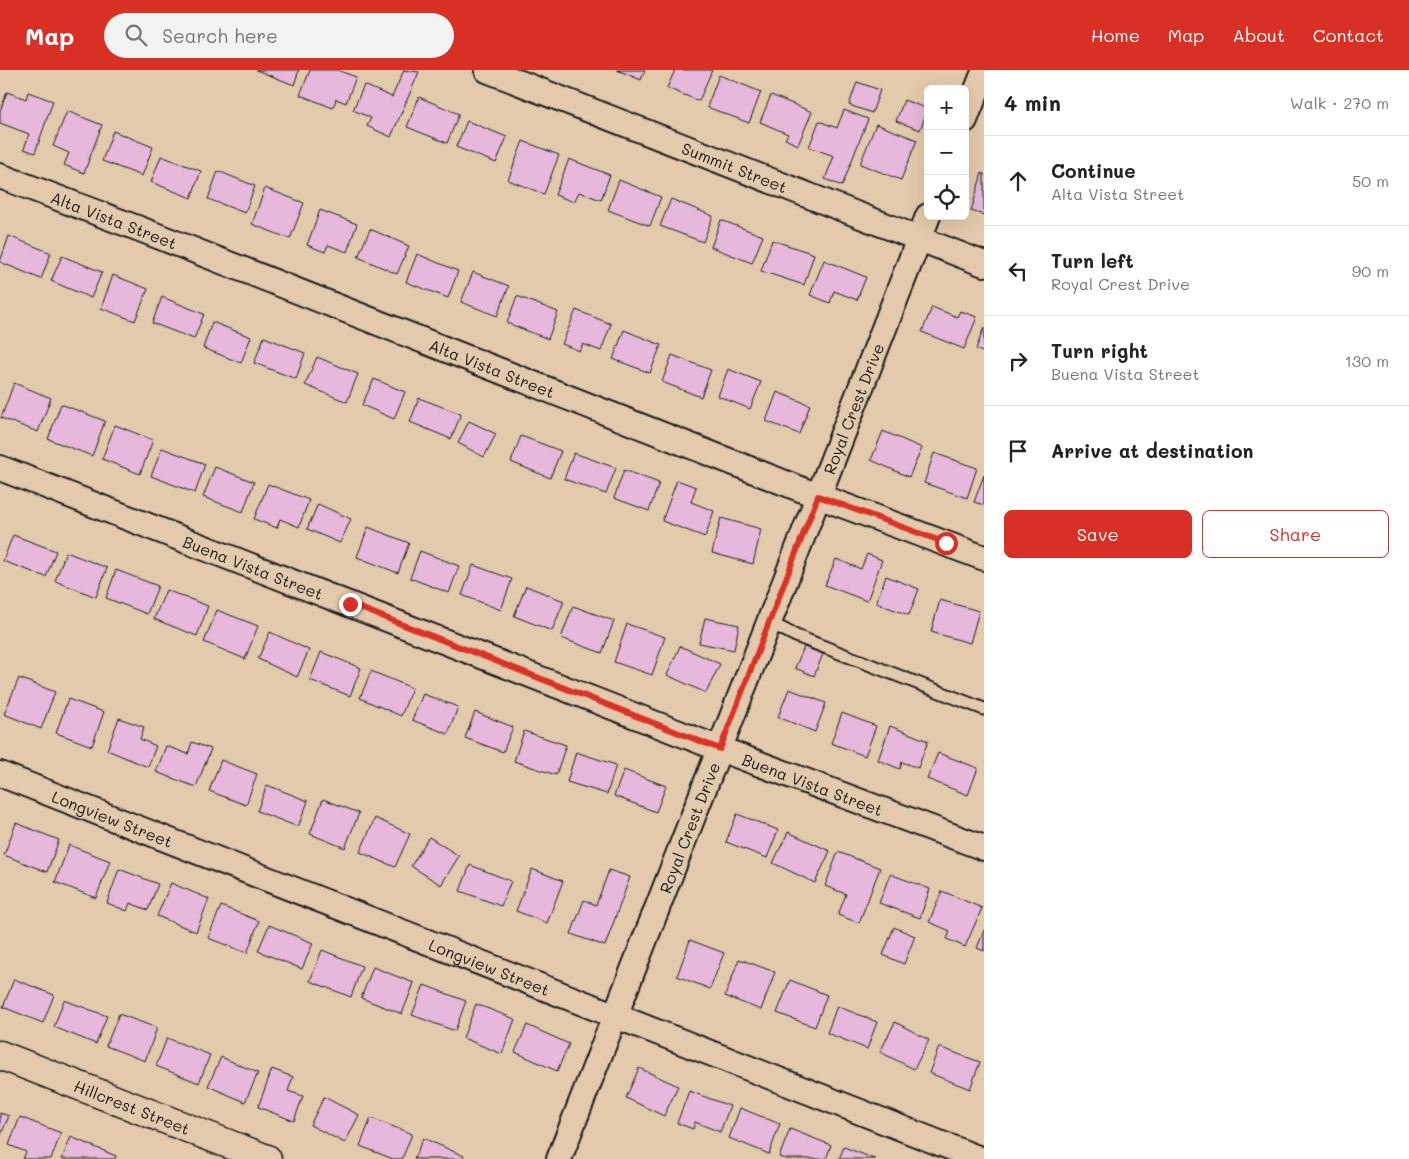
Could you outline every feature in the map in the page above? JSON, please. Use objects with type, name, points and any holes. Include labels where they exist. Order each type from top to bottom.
[{"type":"street","name":"Summit Street","points":[[487,70],[984,264]]},
{"type":"street","points":[[969,110],[984,72]]},
{"type":"street","name":"Alta Vista Street","points":[[0,176],[145,231],[818,496],[984,558]]},
{"type":"street","name":"Royal Crest Drive","points":[[559,1159],[926,220]]},
{"type":"street","name":"Buena Vista Street","points":[[0,468],[720,749],[984,848]]},
{"type":"street","name":"Longview Street","points":[[0,774],[980,1159]]},
{"type":"street","name":"Hillcrest Street","points":[[0,1055],[267,1159]]},
{"type":"lane","points":[[769,622],[796,636],[984,709]]},
{"type":"building","points":[[256,70],[299,70],[294,85]]},
{"type":"building","points":[[310,70],[337,70],[356,77],[346,103],[336,99],[333,108],[300,95]]},
{"type":"building","points":[[404,70],[419,72],[391,137],[367,126],[371,118],[353,110],[364,85],[392,97]]},
{"type":"building","points":[[617,70],[645,70],[641,80]]},
{"type":"building","points":[[675,70],[712,70],[699,101],[667,88]]},
{"type":"building","points":[[719,75],[761,92],[749,123],[707,107]]},
{"type":"building","points":[[857,82],[880,90],[872,113],[849,105]]},
{"type":"building","points":[[7,92],[26,99],[28,92],[53,101],[35,153],[24,149],[29,134],[0,123],[0,111]]},
{"type":"building","points":[[771,95],[812,112],[798,145],[785,139],[788,134],[760,122]]},
{"type":"building","points":[[419,97],[459,114],[447,143],[407,127]]},
{"type":"building","points":[[904,100],[924,108],[924,120],[920,130],[896,121]]},
{"type":"building","points":[[844,110],[868,119],[842,186],[825,179],[834,156],[809,147],[819,121],[837,128]]},
{"type":"building","points":[[67,111],[102,125],[84,173],[64,165],[69,153],[53,146]]},
{"type":"building","points":[[467,121],[507,137],[496,163],[456,147]]},
{"type":"building","points":[[876,124],[917,140],[901,180],[860,164]]},
{"type":"building","points":[[113,131],[153,147],[142,176],[102,161]]},
{"type":"building","points":[[523,141],[559,155],[544,194],[508,180]]},
{"type":"building","points":[[161,156],[201,171],[191,198],[151,182]]},
{"type":"building","points":[[569,159],[610,175],[601,200],[579,192],[574,202],[555,195]]},
{"type":"building","points":[[218,171],[255,186],[245,213],[208,199]]},
{"type":"building","points":[[982,173],[984,174],[984,215],[971,211]]},
{"type":"building","points":[[619,180],[661,197],[650,226],[608,210]]},
{"type":"building","points":[[265,188],[304,203],[290,239],[252,224]]},
{"type":"building","points":[[671,199],[713,216],[703,242],[660,226]]},
{"type":"building","points":[[320,210],[357,224],[347,252],[328,245],[325,252],[307,245]]},
{"type":"building","points":[[721,220],[763,236],[752,263],[711,247]]},
{"type":"building","points":[[370,229],[409,246],[397,274],[358,257]]},
{"type":"building","points":[[9,236],[51,253],[41,279],[0,262]]},
{"type":"building","points":[[772,240],[814,254],[804,285],[761,271]]},
{"type":"building","points":[[417,254],[458,271],[448,298],[406,282]]},
{"type":"building","points":[[62,256],[102,272],[91,298],[51,281]]},
{"type":"building","points":[[824,260],[866,277],[857,300],[834,291],[830,303],[810,295]]},
{"type":"building","points":[[473,272],[509,286],[497,316],[461,302]]},
{"type":"building","points":[[113,275],[148,289],[135,321],[101,308]]},
{"type":"building","points":[[517,296],[558,312],[548,339],[507,323]]},
{"type":"building","points":[[162,297],[204,314],[194,339],[152,323]]},
{"type":"building","points":[[932,307],[957,317],[960,311],[977,317],[964,349],[922,332]]},
{"type":"building","points":[[576,310],[611,324],[601,351],[583,344],[580,351],[562,344]]},
{"type":"building","points":[[212,322],[251,337],[241,363],[203,348]]},
{"type":"building","points":[[984,327],[984,353],[976,349]]},
{"type":"building","points":[[624,330],[661,345],[650,373],[613,359]]},
{"type":"building","points":[[264,337],[305,353],[296,379],[254,363]]},
{"type":"building","points":[[672,355],[711,370],[701,397],[662,382]]},
{"type":"building","points":[[317,357],[358,374],[347,402],[305,385]]},
{"type":"building","points":[[728,369],[761,382],[750,409],[718,396]]},
{"type":"building","points":[[374,379],[405,392],[394,419],[362,405]]},
{"type":"building","points":[[14,383],[51,398],[38,432],[1,418]]},
{"type":"building","points":[[777,392],[810,405],[799,434],[766,421]]},
{"type":"building","points":[[419,398],[461,414],[451,439],[410,422]]},
{"type":"building","points":[[61,404],[105,421],[92,456],[48,439]]},
{"type":"building","points":[[469,421],[496,434],[484,457],[458,443]]},
{"type":"building","points":[[115,425],[153,440],[140,474],[102,459]]},
{"type":"building","points":[[883,431],[922,448],[909,477],[871,460]]},
{"type":"building","points":[[521,436],[561,451],[550,478],[511,462]]},
{"type":"building","points":[[162,448],[205,464],[195,493],[151,476]]},
{"type":"building","points":[[574,453],[616,468],[606,494],[564,479]]},
{"type":"building","points":[[934,453],[977,468],[967,498],[924,483]]},
{"type":"building","points":[[215,467],[254,482],[243,512],[203,497]]},
{"type":"building","points":[[624,470],[659,483],[649,511],[614,498]]},
{"type":"building","points":[[984,475],[984,505],[974,502]]},
{"type":"building","points":[[677,480],[696,487],[691,502],[714,511],[705,537],[662,521]]},
{"type":"building","points":[[268,484],[309,500],[299,527],[280,519],[277,528],[254,519]]},
{"type":"building","points":[[318,504],[351,519],[340,543],[307,529]]},
{"type":"building","points":[[721,518],[761,529],[753,564],[712,553]]},
{"type":"building","points":[[368,527],[409,543],[398,573],[357,557]]},
{"type":"building","points":[[13,535],[56,551],[46,577],[3,561]]},
{"type":"building","points":[[420,551],[459,566],[449,593],[410,578]]},
{"type":"building","points":[[66,552],[107,568],[96,597],[55,581]]},
{"type":"building","points":[[867,554],[882,560],[867,601],[825,585],[836,559],[861,569]]},
{"type":"building","points":[[473,565],[512,579],[501,610],[462,595]]},
{"type":"building","points":[[116,570],[158,586],[147,614],[106,598]]},
{"type":"building","points":[[886,576],[919,589],[909,615],[876,603]]},
{"type":"building","points":[[526,586],[564,601],[552,631],[514,616]]},
{"type":"building","points":[[166,590],[208,606],[197,636],[154,619]]},
{"type":"building","points":[[940,600],[979,611],[970,643],[931,632]]},
{"type":"building","points":[[573,606],[614,621],[602,653],[561,638]]},
{"type":"building","points":[[217,610],[258,626],[245,659],[204,642]]},
{"type":"building","points":[[705,618],[739,625],[734,650],[699,643]]},
{"type":"building","points":[[627,624],[665,637],[652,675],[614,662]]},
{"type":"building","points":[[270,632],[309,650],[297,677],[258,659]]},
{"type":"building","points":[[680,646],[720,664],[706,693],[667,675]]},
{"type":"building","points":[[804,647],[823,654],[814,676],[795,668]]},
{"type":"building","points":[[321,652],[361,668],[350,696],[310,680]]},
{"type":"building","points":[[371,671],[412,688],[401,716],[360,698]]},
{"type":"building","points":[[19,678],[55,692],[41,729],[4,714]]},
{"type":"building","points":[[789,689],[826,703],[815,732],[778,717]]},
{"type":"building","points":[[423,694],[458,707],[448,734],[412,720]]},
{"type":"building","points":[[68,699],[104,712],[92,746],[56,733]]},
{"type":"building","points":[[475,712],[513,727],[503,752],[465,738]]},
{"type":"building","points":[[842,713],[876,726],[865,756],[831,743]]},
{"type":"building","points":[[119,718],[144,727],[140,739],[156,746],[148,767],[107,750]]},
{"type":"building","points":[[890,726],[928,741],[918,768],[902,762],[900,769],[878,760]]},
{"type":"building","points":[[524,731],[566,745],[556,775],[514,761]]},
{"type":"building","points":[[192,742],[211,749],[196,787],[156,772],[166,746],[188,754]]},
{"type":"building","points":[[576,752],[616,765],[607,794],[567,782]]},
{"type":"building","points":[[938,753],[978,768],[968,795],[927,779]]},
{"type":"building","points":[[221,760],[257,774],[246,805],[209,791]]},
{"type":"building","points":[[624,770],[666,786],[656,812],[614,796]]},
{"type":"building","points":[[267,785],[308,801],[298,827],[257,811]]},
{"type":"building","points":[[323,799],[359,813],[345,848],[310,834]]},
{"type":"building","points":[[737,814],[778,830],[767,858],[726,842]]},
{"type":"building","points":[[375,818],[410,834],[395,867],[360,852]]},
{"type":"building","points":[[16,823],[59,840],[47,872],[4,855]]},
{"type":"building","points":[[788,832],[830,851],[815,883],[773,863]]},
{"type":"building","points":[[429,837],[459,856],[441,885],[411,866]]},
{"type":"building","points":[[69,845],[110,861],[96,898],[55,882]]},
{"type":"building","points":[[838,852],[880,868],[859,923],[838,915],[846,894],[825,886]]},
{"type":"building","points":[[470,865],[511,881],[501,906],[460,891]]},
{"type":"building","points":[[119,869],[158,884],[148,910],[130,903],[127,911],[107,903]]},
{"type":"building","points":[[532,869],[563,881],[547,923],[516,911]]},
{"type":"building","points":[[609,870],[630,877],[605,946],[571,934],[584,900],[596,905]]},
{"type":"building","points":[[890,874],[930,889],[920,918],[879,903]]},
{"type":"building","points":[[171,883],[209,899],[196,932],[157,916]]},
{"type":"building","points":[[942,891],[982,908],[965,947],[947,939],[950,931],[929,922]]},
{"type":"building","points":[[221,906],[259,921],[247,953],[208,938]]},
{"type":"building","points":[[269,925],[313,943],[302,969],[258,951]]},
{"type":"building","points":[[894,927],[915,936],[904,964],[883,955]]},
{"type":"building","points":[[984,930],[984,951],[977,948]]},
{"type":"building","points":[[690,940],[724,953],[710,989],[677,976]]},
{"type":"building","points":[[322,950],[362,966],[351,997],[310,981]]},
{"type":"building","points":[[739,959],[775,972],[761,1010],[725,996]]},
{"type":"building","points":[[373,967],[414,983],[402,1014],[361,998]]},
{"type":"building","points":[[14,979],[54,995],[43,1023],[3,1007]]},
{"type":"building","points":[[790,980],[827,995],[815,1027],[777,1013]]},
{"type":"building","points":[[424,985],[466,1001],[455,1031],[412,1015]]},
{"type":"building","points":[[64,1000],[107,1016],[96,1044],[54,1027]]},
{"type":"building","points":[[476,1004],[515,1019],[502,1054],[463,1038]]},
{"type":"building","points":[[837,1006],[877,1022],[867,1049],[827,1033]]},
{"type":"building","points":[[119,1014],[157,1028],[145,1061],[106,1046]]},
{"type":"building","points":[[895,1022],[929,1040],[914,1069],[880,1052]]},
{"type":"building","points":[[527,1025],[569,1044],[557,1071],[515,1052]]},
{"type":"building","points":[[167,1038],[210,1055],[199,1083],[156,1066]]},
{"type":"building","points":[[939,1047],[980,1062],[970,1089],[929,1073]]},
{"type":"building","points":[[221,1057],[258,1073],[245,1102],[208,1086]]},
{"type":"building","points":[[639,1068],[678,1086],[664,1116],[626,1098]]},
{"type":"building","points":[[272,1069],[293,1077],[288,1091],[303,1096],[294,1121],[258,1107]]},
{"type":"building","points":[[689,1091],[730,1106],[720,1132],[695,1122],[693,1129],[677,1123]]},
{"type":"building","points":[[324,1097],[359,1115],[345,1143],[310,1125]]},
{"type":"building","points":[[740,1108],[780,1124],[769,1154],[729,1138]]},
{"type":"building","points":[[0,1113],[9,1116],[0,1137]]},
{"type":"building","points":[[20,1117],[61,1133],[51,1159],[23,1159],[26,1152],[9,1145]]},
{"type":"building","points":[[371,1118],[412,1134],[402,1159],[393,1159],[360,1146]]},
{"type":"building","points":[[790,1129],[831,1145],[826,1159],[785,1159],[779,1157]]},
{"type":"building","points":[[71,1137],[116,1156],[115,1159],[62,1159]]},
{"type":"building","points":[[423,1138],[464,1156],[463,1159],[414,1159]]},
{"type":"building","points":[[844,1147],[875,1159],[839,1159]]},
{"type":"route","points":[[350,604],[720,749],[818,496],[946,543]]}]
